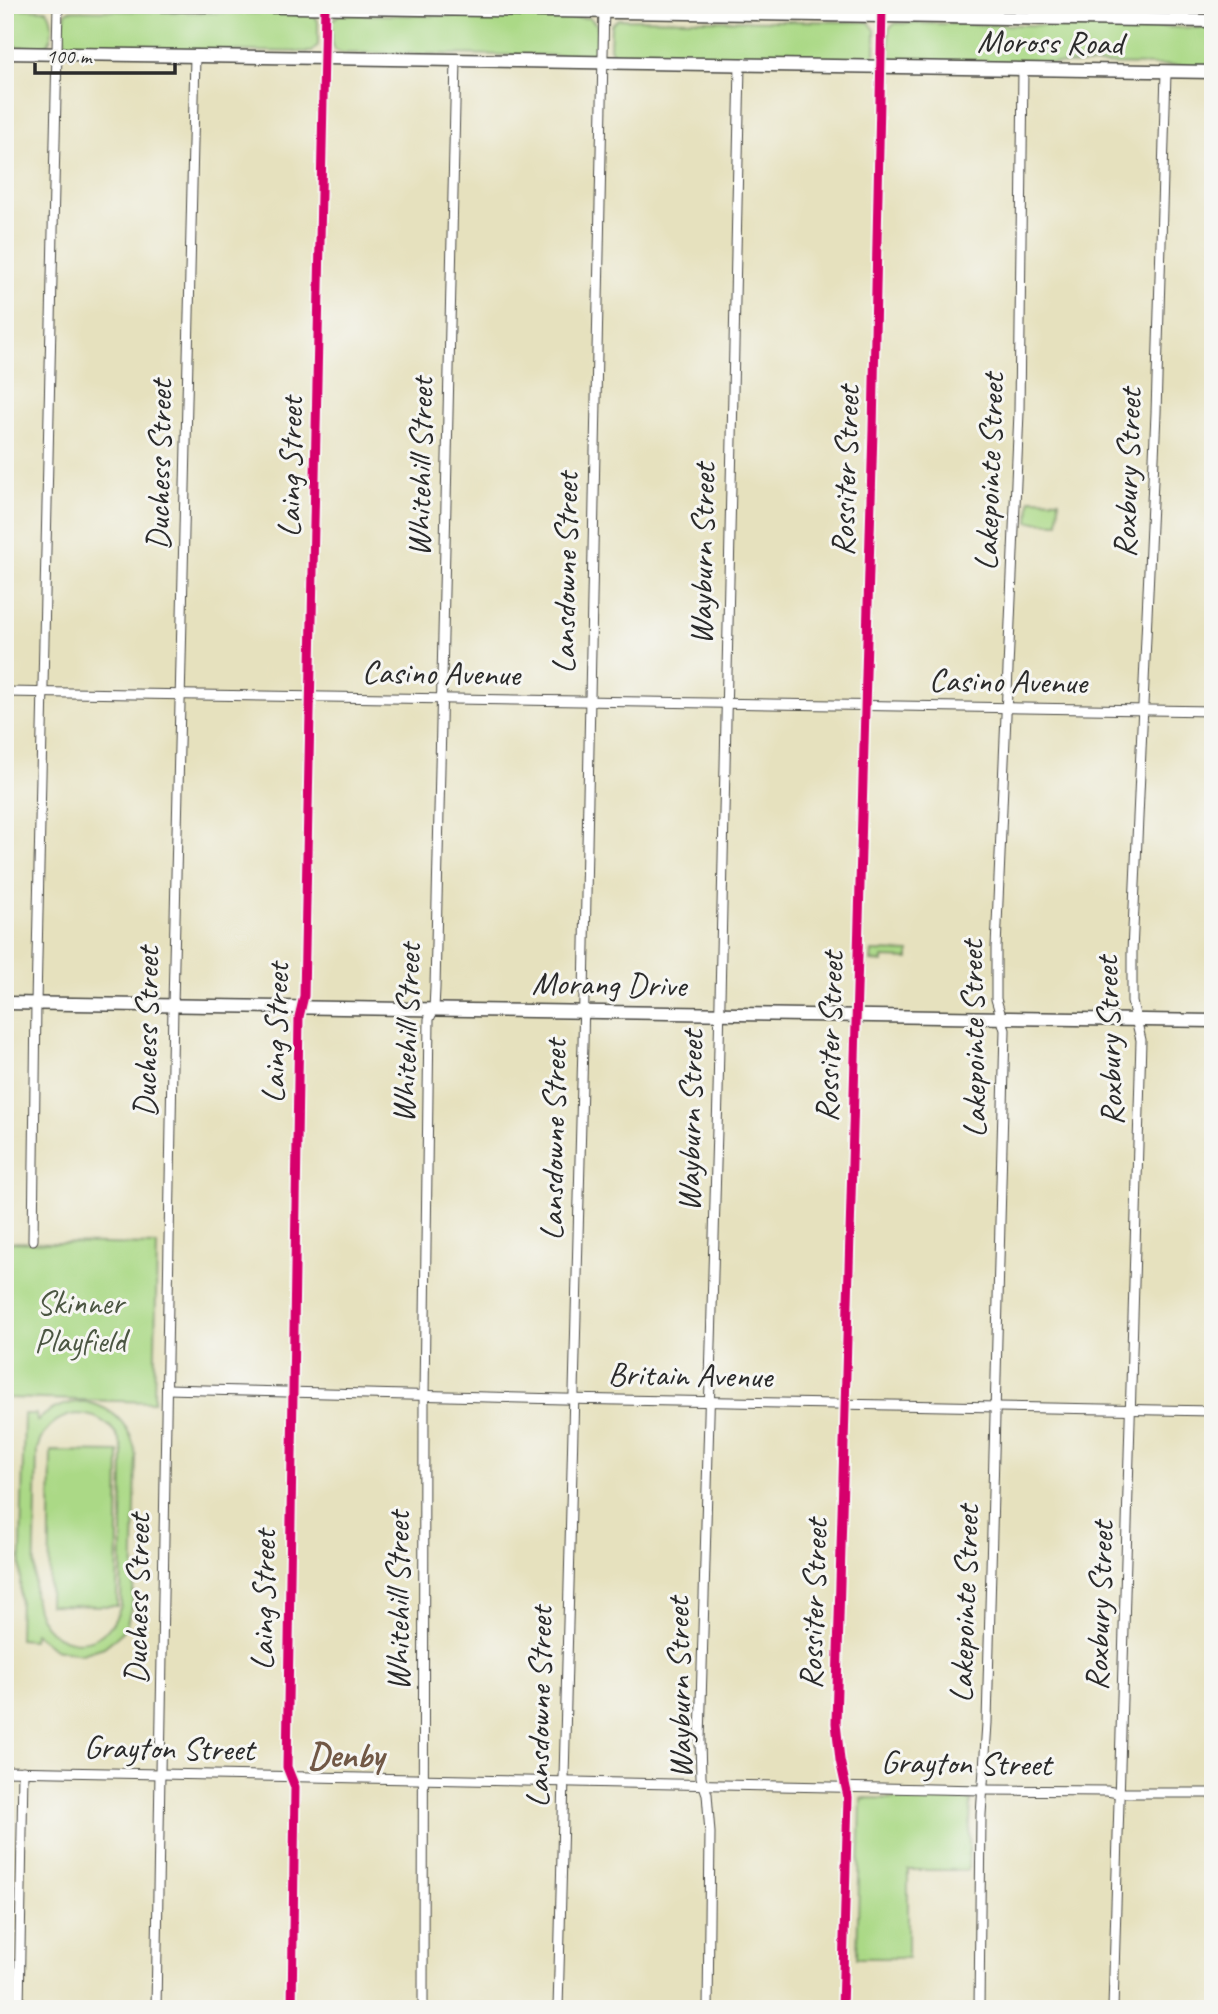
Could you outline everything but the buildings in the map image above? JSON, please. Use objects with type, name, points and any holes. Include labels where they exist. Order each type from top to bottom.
[{"type":"main road","name":"Moross Road","points":[[160,5],[882,11],[1213,21]]},
{"type":"main road","name":"Moross Road","points":[[5,53],[1213,72]]},
{"type":"main road","name":"Morang Drive","points":[[5,1003],[1213,1021]]},
{"type":"street","points":[[33,1240],[58,5]]},
{"type":"street","name":"Laing Street","points":[[292,2009],[295,1787],[287,1767],[299,1017],[304,996],[325,7]]},
{"type":"street","name":"Lansdowne Street","points":[[558,2009],[604,9]]},
{"type":"street","name":"Rossiter Street","points":[[842,2009],[848,1797],[844,1788],[836,1723],[882,11]]},
{"type":"street","name":"Duchess Street","points":[[156,2009],[173,1005],[195,56]]},
{"type":"street","name":"Whitehill Street","points":[[423,2009],[424,1396],[429,1019],[434,1009],[456,60]]},
{"type":"street","name":"Wayburn Street","points":[[708,2009],[710,1833],[707,1794],[701,1777],[699,1740],[719,1014],[740,65]]},
{"type":"street","name":"Lakepointe Street","points":[[979,2009],[1005,1030],[996,999],[996,948],[1019,412],[1023,69]]},
{"type":"street","name":"Roxbury Street","points":[[1112,2009],[1141,1040],[1132,1002],[1132,951],[1156,413],[1166,72]]},
{"type":"street","name":"Casino Avenue","points":[[5,692],[1213,711]]},
{"type":"street","name":"Britain Avenue","points":[[167,1389],[1213,1411]]},
{"type":"street","name":"Grayton Street","points":[[5,1771],[1213,1793]]},
{"type":"street","points":[[19,2009],[23,1771]]},
{"type":"green space","points":[[5,8],[47,10],[52,29],[48,44],[45,47],[5,47]]},
{"type":"green space","points":[[67,11],[312,14],[318,21],[318,45],[312,52],[70,49],[65,41],[63,25]]},
{"type":"green space","points":[[340,14],[590,18],[597,25],[597,49],[590,56],[342,53],[335,50],[332,44],[332,20]]},
{"type":"green space","points":[[618,19],[869,22],[875,30],[875,53],[869,60],[621,57],[613,54],[610,48],[611,25]]},
{"type":"green space","points":[[896,23],[1213,28],[1213,66],[896,61],[889,56],[889,28]]},
{"type":"green space","points":[[1030,499],[1059,500],[1058,523],[1029,522]]},
{"type":"green space","points":[[872,951],[909,952],[909,959],[883,958],[883,962],[871,961]]},
{"type":"green space","name":"Skinner Playfield","points":[[5,1242],[157,1245],[154,1402],[5,1398]]},
{"type":"green space","points":[[86,1402],[106,1409],[121,1421],[131,1437],[136,1457],[133,1599],[127,1624],[119,1635],[104,1647],[82,1654],[54,1649],[34,1633],[33,1640],[19,1639],[24,1414],[36,1414],[37,1421],[59,1406]],"holes":[[[76,1414],[101,1420],[114,1431],[123,1455],[121,1605],[113,1623],[101,1635],[87,1641],[72,1641],[58,1636],[46,1626],[37,1611],[34,1591],[37,1449],[47,1430],[56,1421]]]},
{"type":"green space","points":[[51,1451],[119,1452],[117,1606],[49,1605]]},
{"type":"green space","points":[[861,1798],[971,1800],[968,1870],[908,1870],[908,1958],[857,1958]]},
{"type":"cycle path","points":[[292,2009],[295,1787],[287,1767],[299,1017],[304,996],[325,5]]},
{"type":"cycle path","points":[[842,2009],[848,1797],[836,1723],[873,430],[882,5]]},
{"type":"district","name":"Denby","points":[[346,1755]]}]
